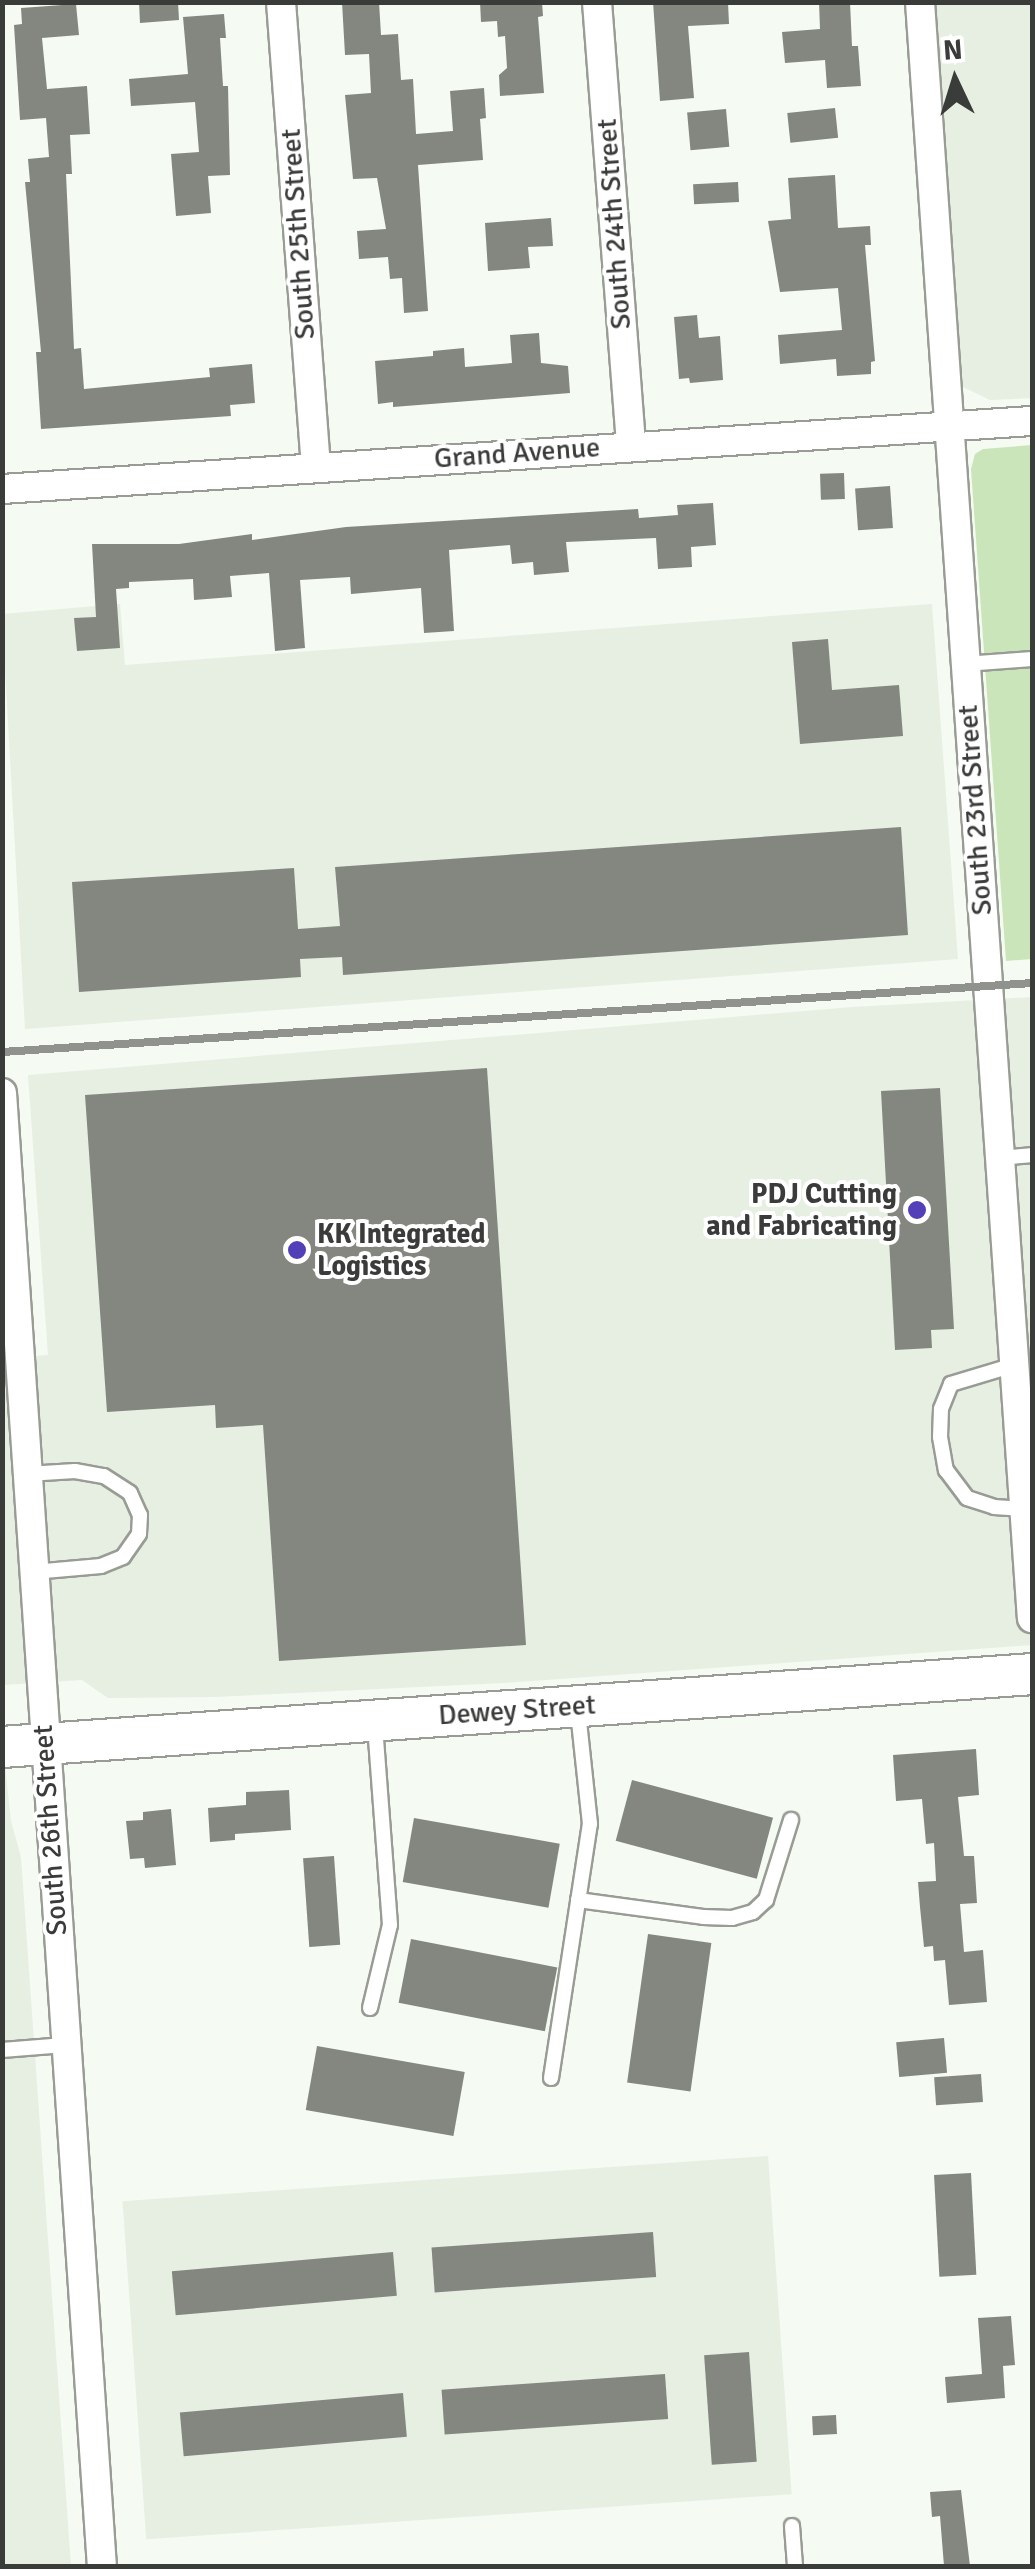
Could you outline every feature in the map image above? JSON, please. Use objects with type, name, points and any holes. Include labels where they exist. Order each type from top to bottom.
[{"type":"street","name":"South 25th Street","points":[[281,2],[316,466]]},
{"type":"street","name":"South 24th Street","points":[[596,2],[632,446]]},
{"type":"street","name":"South 23rd Street","points":[[920,2],[1032,1618]]},
{"type":"street","name":"Grand Avenue","points":[[2,489],[1032,421]]},
{"type":"street","name":"South 26th Street","points":[[2,1093],[102,2566]]},
{"type":"street","name":"Dewey Street","points":[[2,1747],[1032,1674]]},
{"type":"lane","points":[[965,664],[1032,658]]},
{"type":"lane","points":[[999,1158],[1032,1155]]},
{"type":"lane","points":[[1014,1365],[951,1384],[941,1409],[940,1437],[946,1470],[967,1498],[994,1507],[1024,1508]]},
{"type":"lane","points":[[26,1474],[75,1471],[104,1476],[130,1493],[140,1515],[138,1534],[123,1558],[102,1566],[33,1572]]},
{"type":"lane","points":[[551,2078],[590,1824],[577,1706]]},
{"type":"lane","points":[[370,2008],[390,1925],[374,1720]]},
{"type":"lane","points":[[578,1900],[703,1917],[732,1918],[752,1912],[766,1900],[791,1820]]},
{"type":"lane","points":[[2,2050],[65,2045]]},
{"type":"lane","points":[[792,2526],[795,2566]]},
{"type":"shaded area","points":[[935,3],[1032,3],[1032,398],[990,400],[963,387]]},
{"type":"shaded area","points":[[120,604],[125,665],[932,604],[958,959],[25,1029],[2,614]]},
{"type":"shaded area","points":[[1032,997],[1032,1645],[503,1683],[215,1697],[108,1698],[82,1680],[3,1685],[3,1358],[48,1355],[28,1075],[853,1007]]},
{"type":"shaded area","points":[[2,1738],[11,1821],[21,1857],[71,2566],[3,2566]]},
{"type":"shaded area","points":[[768,2156],[792,2494],[146,2539],[123,2201]]},
{"type":"green space","points":[[1032,445],[1032,959],[1006,961],[971,469],[975,454],[983,449]]},
{"type":"building","points":[[139,2],[178,2],[179,20],[140,23]]},
{"type":"building","points":[[342,2],[379,2],[381,35],[398,34],[401,80],[413,79],[416,134],[453,131],[450,91],[484,88],[486,118],[480,119],[483,160],[418,165],[428,311],[404,313],[402,278],[390,279],[388,257],[359,259],[357,231],[386,229],[377,178],[353,179],[345,95],[371,93],[369,54],[345,55]]},
{"type":"building","points":[[480,2],[542,2],[543,16],[538,17],[544,93],[500,96],[499,75],[507,68],[505,36],[498,37],[497,21],[481,22]]},
{"type":"building","points":[[653,2],[728,2],[729,24],[688,26],[694,98],[660,101]]},
{"type":"building","points":[[819,2],[850,2],[852,46],[858,46],[861,86],[827,88],[825,60],[785,63],[782,32],[820,29]]},
{"type":"building","points":[[76,4],[79,35],[42,38],[47,89],[87,86],[90,134],[70,135],[72,174],[66,174],[74,349],[81,348],[84,389],[210,377],[209,368],[252,364],[255,403],[230,405],[231,416],[41,429],[36,352],[41,352],[25,182],[30,182],[28,159],[49,157],[46,118],[20,120],[14,25],[22,24],[21,8]]},
{"type":"building","points":[[224,14],[226,38],[220,38],[223,86],[228,86],[230,175],[208,176],[211,213],[176,216],[171,154],[199,152],[195,102],[131,106],[129,79],[188,74],[183,17]]},
{"type":"building","points":[[835,108],[838,138],[790,143],[787,113]]},
{"type":"building","points":[[726,109],[729,147],[690,150],[687,112]]},
{"type":"building","points":[[835,175],[838,228],[870,226],[871,245],[865,245],[875,361],[871,362],[871,374],[837,376],[836,359],[780,364],[778,335],[842,330],[838,288],[780,292],[768,221],[791,219],[788,178]]},
{"type":"building","points":[[738,182],[739,202],[694,204],[693,184]]},
{"type":"building","points":[[551,218],[553,246],[528,247],[530,268],[488,271],[485,223]]},
{"type":"building","points":[[697,315],[699,338],[720,336],[723,380],[690,383],[689,378],[679,379],[674,317]]},
{"type":"building","points":[[539,333],[541,363],[568,366],[570,393],[393,407],[393,402],[378,404],[375,361],[433,356],[433,351],[464,348],[465,367],[512,363],[510,335]]},
{"type":"building","points":[[844,473],[845,499],[821,500],[820,474]]},
{"type":"building","points":[[890,486],[893,528],[858,530],[855,488]]},
{"type":"building","points":[[713,503],[716,545],[691,547],[692,567],[658,569],[656,538],[566,542],[569,572],[534,575],[533,562],[512,564],[510,545],[449,550],[454,631],[424,633],[421,588],[351,594],[350,577],[300,580],[305,648],[275,651],[269,573],[230,576],[232,597],[194,600],[193,579],[129,582],[129,588],[116,589],[120,648],[77,651],[74,618],[96,617],[92,544],[179,544],[252,534],[252,540],[346,527],[638,509],[639,518],[678,515],[677,505]]},
{"type":"building","points":[[828,639],[832,690],[899,685],[903,736],[800,744],[792,642]]},
{"type":"building","points":[[901,827],[908,935],[343,975],[342,957],[300,959],[301,977],[79,992],[72,882],[294,868],[298,929],[340,926],[335,867]]},
{"type":"building","name":"KK Integrated Logistics","points":[[487,1068],[526,1645],[279,1661],[263,1425],[216,1428],[215,1405],[107,1412],[85,1095]]},
{"type":"building","name":"PDJ Cutting and Fabricating","points":[[940,1088],[954,1329],[931,1330],[932,1348],[895,1350],[881,1091]]},
{"type":"building","points":[[976,1749],[979,1795],[958,1797],[964,1856],[974,1856],[977,1903],[960,1904],[964,1952],[983,1950],[987,2002],[949,2005],[945,1960],[934,1961],[933,1946],[924,1947],[920,1907],[918,1882],[936,1881],[934,1843],[926,1844],[922,1799],[896,1801],[893,1755]]},
{"type":"building","points":[[632,1780],[773,1818],[757,1879],[616,1841]]},
{"type":"building","points":[[289,1790],[291,1830],[235,1834],[235,1840],[210,1842],[208,1808],[246,1805],[246,1792]]},
{"type":"building","points":[[171,1809],[176,1865],[145,1868],[144,1858],[130,1859],[126,1821],[143,1820],[143,1812]]},
{"type":"building","points":[[414,1818],[560,1844],[548,1908],[403,1882]]},
{"type":"building","points":[[334,1856],[340,1945],[309,1947],[303,1858]]},
{"type":"building","points":[[648,1934],[711,1943],[691,2091],[627,2083]]},
{"type":"building","points":[[411,1939],[557,1967],[545,2031],[399,2003]]},
{"type":"building","points":[[944,2038],[947,2073],[899,2077],[896,2042]]},
{"type":"building","points":[[317,2046],[465,2072],[453,2136],[306,2110]]},
{"type":"building","points":[[981,2074],[983,2102],[936,2105],[934,2077]]},
{"type":"building","points":[[971,2173],[976,2275],[939,2277],[934,2175]]},
{"type":"building","points":[[653,2232],[656,2277],[435,2292],[432,2247]]},
{"type":"building","points":[[393,2252],[397,2296],[176,2315],[172,2271]]},
{"type":"building","points":[[1011,2316],[1015,2365],[1003,2366],[1005,2398],[947,2403],[945,2377],[982,2374],[978,2318]]},
{"type":"building","points":[[749,2352],[757,2462],[712,2465],[704,2355]]},
{"type":"building","points":[[665,2374],[668,2419],[445,2435],[442,2390]]},
{"type":"building","points":[[403,2393],[407,2437],[184,2456],[180,2413]]},
{"type":"building","points":[[836,2415],[837,2434],[813,2435],[812,2416]]},
{"type":"building","points":[[961,2490],[970,2566],[944,2566],[940,2516],[932,2517],[930,2492]]},
{"type":"railway","points":[[2,1052],[1032,983]]},
{"type":"place","name":"PDJ Cutting and Fabricating","points":[[917,1210]]},
{"type":"place","name":"KK Integrated Logistics","points":[[297,1250]]}]
